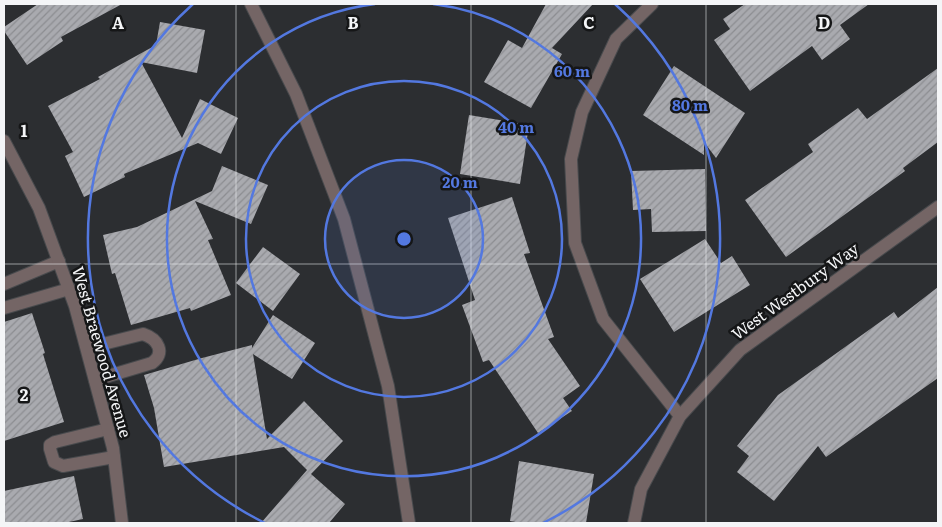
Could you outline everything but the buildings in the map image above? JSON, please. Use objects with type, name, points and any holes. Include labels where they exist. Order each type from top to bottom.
[{"type":"street","points":[[251,4],[296,94],[344,219],[388,386],[409,523]]},
{"type":"street","points":[[652,4],[616,39],[582,112],[571,159],[575,243],[603,319],[680,416]]},
{"type":"street","name":"West Braewood Avenue","points":[[4,141],[39,208],[69,289],[87,348],[108,429],[114,456],[122,523]]},
{"type":"street","name":"West Westbury Way","points":[[634,523],[641,489],[680,416],[740,350],[938,207]]},
{"type":"street","points":[[4,284],[59,261]]},
{"type":"street","points":[[4,308],[69,289]]},
{"type":"street","points":[[87,348],[143,334],[152,337],[157,342],[159,354],[152,363],[95,380]]},
{"type":"street","points":[[108,429],[55,442],[50,445],[50,450],[54,462],[63,466],[114,456]]}]
